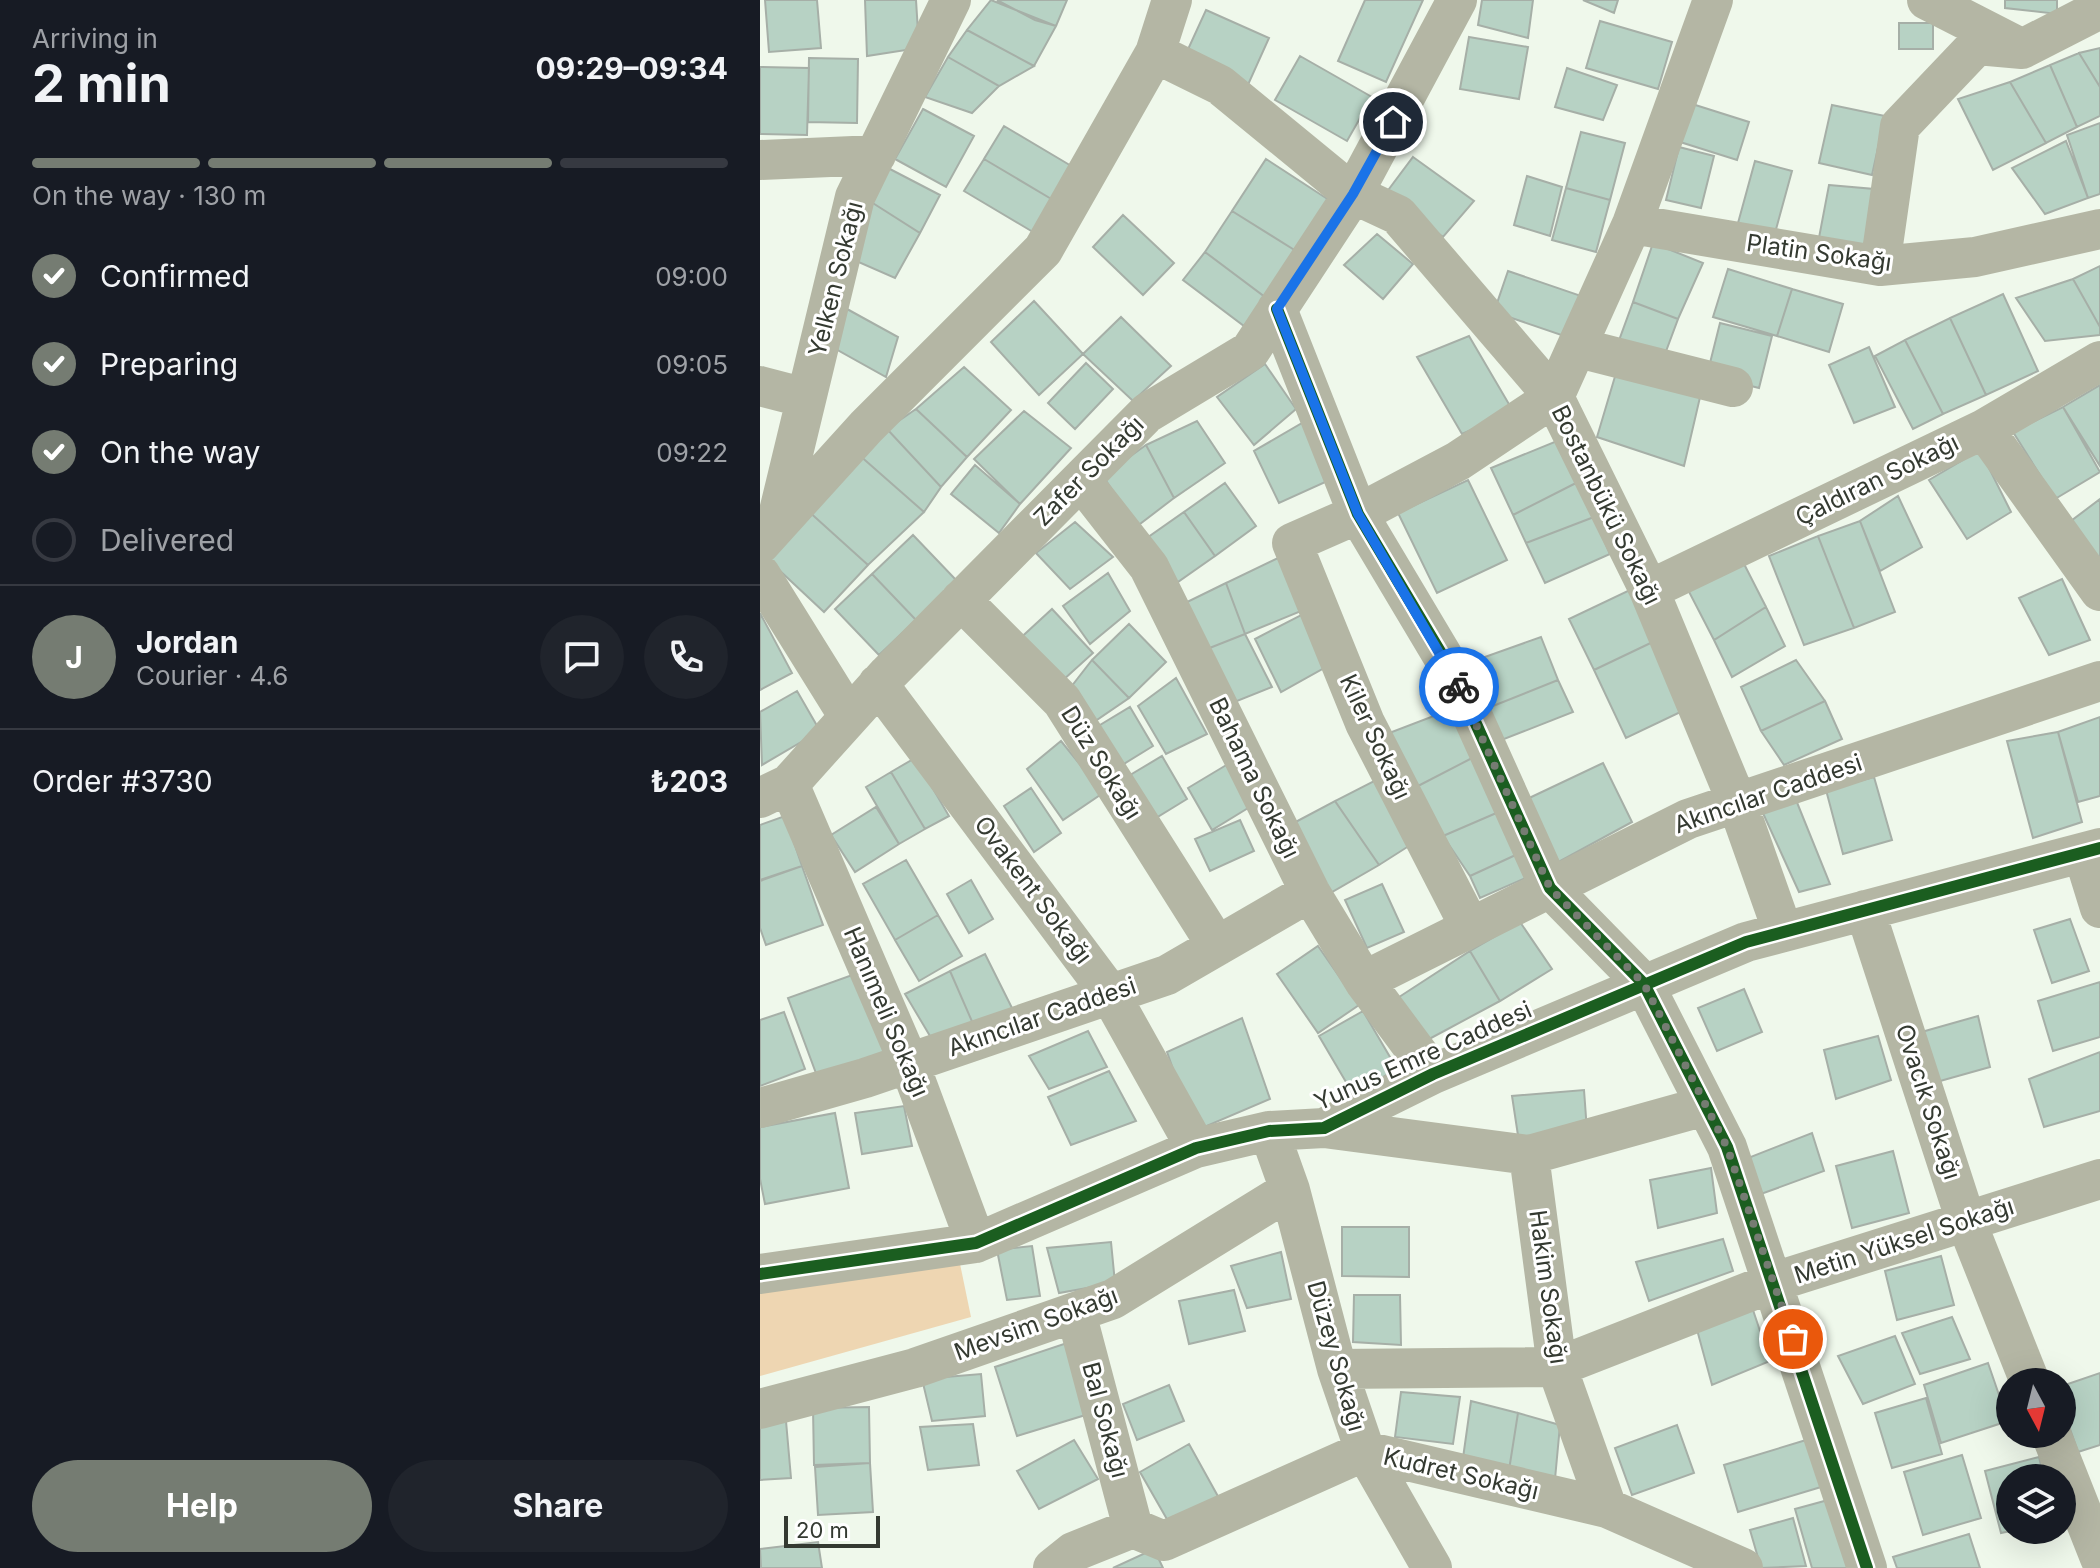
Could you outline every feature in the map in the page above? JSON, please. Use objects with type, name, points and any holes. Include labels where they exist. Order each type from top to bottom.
[{"type":"street","name":"Yelken Sokağı","points":[[768,535],[806,398],[855,197],[951,0]]},
{"type":"street","points":[[768,535],[866,427],[1043,250],[1155,53],[1172,0]]},
{"type":"street","name":"Zafer Sokağı","points":[[774,791],[1147,413],[1250,351],[1353,194],[1457,0]]},
{"type":"street","points":[[1358,514],[1458,461],[1554,397],[1579,348],[1632,224],[1713,0]]},
{"type":"street","points":[[1927,0],[2022,49]]},
{"type":"street","points":[[1880,266],[1900,126],[1977,45],[2022,49],[2078,12]]},
{"type":"street","name":"Bostanbükü Sokağı","points":[[1155,53],[1220,85],[1353,194],[1398,215],[1554,397],[1649,590],[1737,802],[1783,932]]},
{"type":"street","points":[[760,160],[876,155]]},
{"type":"street","name":"Platin Sokağı","points":[[1632,224],[1880,266],[1975,257],[2100,229]]},
{"type":"street","points":[[1277,309],[1358,514],[1454,675],[1550,888],[1644,984],[1727,1147],[1867,1568]]},
{"type":"street","points":[[1579,348],[1733,387]]},
{"type":"street","name":"Çaldıran Sokağı","points":[[1649,590],[1984,429],[2100,361]]},
{"type":"street","points":[[760,386],[806,398]]},
{"type":"street","points":[[1984,429],[2100,591]]},
{"type":"street","name":"Bahama Sokağı","points":[[1081,480],[1149,567],[1310,892],[1364,981],[1433,1074]]},
{"type":"street","name":"Kiler Sokağı","points":[[1358,514],[1292,543],[1365,723],[1470,927]]},
{"type":"street","points":[[760,574],[849,717]]},
{"type":"street","name":"Düz Sokağı","points":[[961,600],[1062,701],[1217,946]]},
{"type":"street","name":"Akıncılar Caddesi","points":[[1364,981],[1688,819],[2100,681]]},
{"type":"street","name":"Ovakent Sokağı","points":[[878,684],[1110,994],[1196,1148]]},
{"type":"street","name":"Hanımeli Sokağı","points":[[774,791],[909,1063],[976,1243]]},
{"type":"street","points":[[2092,851],[2100,908]]},
{"type":"street","name":"Yunus Emre Caddesi","points":[[760,1274],[976,1243],[1196,1148],[1269,1131],[1324,1128],[1433,1074],[1746,942],[2092,851]]},
{"type":"street","name":"Akıncılar Caddesi","points":[[760,1108],[909,1063],[1167,975],[1310,892]]},
{"type":"street","name":"Ovacık Sokağı","points":[[1865,910],[1966,1221],[2024,1368]]},
{"type":"street","points":[[1324,1128],[1529,1155],[1705,1106]]},
{"type":"street","name":"Düzey Sokağı","points":[[1269,1131],[1290,1190],[1337,1369],[1365,1451],[1432,1568]]},
{"type":"street","name":"Hakim Sokağı","points":[[1529,1155],[1557,1367],[1607,1508]]},
{"type":"street","name":"Metin Yüksel Sokağı","points":[[1337,1369],[1557,1367],[1774,1282],[2100,1179]]},
{"type":"street","name":"Mevsim Sokağı","points":[[760,1409],[915,1368],[1113,1299],[1290,1190]]},
{"type":"street","name":"Bal Sokağı","points":[[1076,1313],[1158,1546]]},
{"type":"street","points":[[2057,1448],[2100,1558]]},
{"type":"street","name":"Kudret Sokağı","points":[[1053,1568],[1073,1552],[1158,1546],[1365,1451],[1607,1508],[1743,1568]]},
{"type":"shaded area","points":[[959,1259],[971,1317],[760,1376],[760,1286]]},
{"type":"building","points":[[765,0],[817,0],[821,48],[769,52]]},
{"type":"building","points":[[865,0],[916,0],[919,48],[867,56]]},
{"type":"building","points":[[991,0],[1056,26],[1034,66],[967,30]]},
{"type":"building","points":[[997,0],[1067,0],[1056,26],[1035,20]]},
{"type":"building","points":[[1365,0],[1423,0],[1386,82],[1338,61]]},
{"type":"building","points":[[1482,0],[1533,0],[1528,38],[1478,25]]},
{"type":"building","points":[[1583,0],[1618,0],[1614,13]]},
{"type":"building","points":[[2005,0],[2057,0],[2057,14],[2005,8]]},
{"type":"building","points":[[1206,10],[1269,38],[1247,87],[1184,58]]},
{"type":"building","points":[[1600,21],[1672,42],[1658,89],[1586,68]]},
{"type":"building","points":[[1899,23],[1933,23],[1933,49],[1899,49]]},
{"type":"building","points":[[967,30],[1034,66],[999,86],[948,57]]},
{"type":"building","points":[[1469,37],[1528,47],[1519,99],[1460,89]]},
{"type":"building","points":[[2100,48],[2100,87],[2079,53]]},
{"type":"building","points":[[2079,53],[2100,87],[2100,116],[2077,127],[2050,65]]},
{"type":"building","points":[[1300,56],[1372,97],[1347,141],[1275,100]]},
{"type":"building","points":[[948,57],[999,86],[972,113],[925,97]]},
{"type":"building","points":[[809,58],[858,59],[857,123],[808,122]]},
{"type":"building","points":[[2050,65],[2077,127],[2046,143],[2010,82]]},
{"type":"building","points":[[760,67],[809,68],[807,135],[760,134]]},
{"type":"building","points":[[1567,68],[1617,85],[1603,120],[1555,107]]},
{"type":"building","points":[[2010,82],[2046,143],[1993,170],[1958,99]]},
{"type":"building","points":[[1689,103],[1749,122],[1737,160],[1677,141]]},
{"type":"building","points":[[1832,105],[1885,116],[1872,175],[1819,163]]},
{"type":"building","points":[[923,109],[974,136],[946,187],[895,159]]},
{"type":"building","points":[[2100,123],[2100,194],[2088,198],[2067,135]]},
{"type":"building","points":[[1004,126],[1073,167],[1053,200],[984,159]]},
{"type":"building","points":[[1581,132],[1625,143],[1610,200],[1566,188]]},
{"type":"building","points":[[2066,141],[2088,198],[2045,214],[2012,168]]},
{"type":"building","points":[[1679,147],[1714,156],[1701,208],[1666,200]]},
{"type":"building","points":[[1413,157],[1474,201],[1443,237],[1386,193]]},
{"type":"building","points":[[984,159],[1053,200],[1033,232],[964,191]]},
{"type":"building","points":[[1266,159],[1329,200],[1296,251],[1232,211]]},
{"type":"building","points":[[1755,161],[1792,171],[1775,233],[1738,223]]},
{"type":"building","points":[[886,167],[940,195],[920,233],[868,200]]},
{"type":"building","points":[[1527,176],[1562,187],[1550,236],[1514,225]]},
{"type":"building","points":[[1829,185],[1874,189],[1863,252],[1818,243]]},
{"type":"building","points":[[1566,188],[1610,200],[1596,252],[1552,240]]},
{"type":"building","points":[[868,200],[920,233],[895,278],[847,257]]},
{"type":"building","points":[[1232,211],[1296,251],[1265,297],[1205,252]]},
{"type":"building","points":[[1123,215],[1174,263],[1143,295],[1093,247]]},
{"type":"building","points":[[1377,234],[1413,264],[1383,299],[1344,265]]},
{"type":"building","points":[[1653,243],[1703,263],[1678,319],[1633,302]]},
{"type":"building","points":[[1205,252],[1265,297],[1244,326],[1183,280]]},
{"type":"building","points":[[2100,266],[2100,327],[2073,279]]},
{"type":"building","points":[[1728,269],[1792,289],[1777,336],[1713,317]]},
{"type":"building","points":[[1508,271],[1590,299],[1576,340],[1494,312]]},
{"type":"building","points":[[2073,279],[2100,327],[2100,335],[2045,341],[2016,298]]},
{"type":"building","points":[[1792,289],[1843,304],[1829,352],[1777,336]]},
{"type":"building","points":[[2003,294],[2038,371],[1986,395],[1950,318]]},
{"type":"building","points":[[1034,301],[1083,354],[1039,395],[991,342]]},
{"type":"building","points":[[1633,302],[1678,319],[1662,362],[1617,346]]},
{"type":"building","points":[[847,309],[898,337],[886,377],[834,348]]},
{"type":"building","points":[[1121,317],[1171,366],[1133,401],[1083,354]]},
{"type":"building","points":[[1950,318],[1986,395],[1943,414],[1905,340]]},
{"type":"building","points":[[1720,323],[1772,336],[1759,388],[1707,375]]},
{"type":"building","points":[[1469,336],[1513,411],[1462,434],[1417,357]]},
{"type":"building","points":[[1905,340],[1943,414],[1913,429],[1875,356]]},
{"type":"building","points":[[1869,347],[1895,407],[1854,423],[1829,365]]},
{"type":"building","points":[[1086,363],[1113,389],[1075,429],[1048,403]]},
{"type":"building","points":[[1619,363],[1701,393],[1684,466],[1597,437]]},
{"type":"building","points":[[1265,364],[1296,409],[1254,445],[1217,397]]},
{"type":"building","points":[[964,367],[1011,410],[967,457],[916,409]]},
{"type":"building","points":[[2100,385],[2100,466],[2063,407]]},
{"type":"building","points":[[2063,407],[2100,472],[2055,499],[2013,432]]},
{"type":"building","points":[[916,409],[967,457],[941,487],[887,429]]},
{"type":"building","points":[[1024,411],[1071,448],[1020,504],[974,459]]},
{"type":"building","points":[[1309,419],[1332,479],[1279,503],[1254,451]]},
{"type":"building","points":[[1197,421],[1225,463],[1174,498],[1146,445]]},
{"type":"building","points":[[887,429],[941,487],[924,512],[858,454]]},
{"type":"building","points":[[1557,441],[1576,483],[1513,515],[1491,468]]},
{"type":"building","points":[[1146,445],[1174,498],[1136,527],[1103,476]]},
{"type":"building","points":[[1980,450],[2011,512],[1967,539],[1929,480]]},
{"type":"building","points":[[858,454],[924,512],[868,565],[806,509]]},
{"type":"building","points":[[975,465],[1020,504],[999,533],[951,494]]},
{"type":"building","points":[[1468,480],[1507,560],[1437,593],[1398,513]]},
{"type":"building","points":[[1225,483],[1256,526],[1215,556],[1184,512]]},
{"type":"building","points":[[1576,483],[1594,517],[1526,543],[1513,515]]},
{"type":"building","points":[[1898,496],[1922,547],[1880,571],[1860,521]]},
{"type":"building","points":[[2100,499],[2100,561],[2067,524]]},
{"type":"building","points":[[806,509],[868,565],[824,612],[763,555]]},
{"type":"building","points":[[1184,512],[1215,556],[1175,584],[1144,540]]},
{"type":"building","points":[[1594,517],[1610,554],[1545,583],[1526,543]]},
{"type":"building","points":[[1860,521],[1895,612],[1854,628],[1818,536]]},
{"type":"building","points":[[1075,522],[1113,557],[1070,589],[1036,553]]},
{"type":"building","points":[[913,535],[957,581],[916,620],[872,574]]},
{"type":"building","points":[[1818,536],[1854,628],[1804,645],[1769,556]]},
{"type":"building","points":[[1282,556],[1306,609],[1245,634],[1226,583]]},
{"type":"building","points":[[1741,558],[1766,607],[1714,640],[1687,588]]},
{"type":"building","points":[[1108,573],[1130,611],[1090,644],[1063,606]]},
{"type":"building","points":[[872,574],[916,620],[879,655],[835,609]]},
{"type":"building","points":[[2062,579],[2090,640],[2049,655],[2019,598]]},
{"type":"building","points":[[1226,583],[1245,634],[1202,651],[1183,604]]},
{"type":"building","points":[[1634,588],[1659,639],[1594,670],[1569,619]]},
{"type":"building","points":[[1766,607],[1785,646],[1732,677],[1714,640]]},
{"type":"building","points":[[1052,609],[1093,653],[1052,690],[1014,644]]},
{"type":"building","points":[[1309,611],[1333,663],[1281,692],[1255,639]]},
{"type":"building","points":[[760,613],[792,673],[760,690]]},
{"type":"building","points":[[1129,624],[1166,662],[1129,698],[1092,660]]},
{"type":"building","points":[[1245,634],[1272,687],[1227,705],[1202,651]]},
{"type":"building","points":[[1541,637],[1558,680],[1488,708],[1465,664]]},
{"type":"building","points":[[1659,639],[1691,707],[1626,738],[1594,670]]},
{"type":"building","points":[[1092,660],[1129,698],[1085,728],[1064,696]]},
{"type":"building","points":[[1796,660],[1825,701],[1761,731],[1741,687]]},
{"type":"building","points":[[1176,678],[1207,734],[1166,754],[1138,706]]},
{"type":"building","points":[[1558,680],[1573,712],[1499,741],[1488,708]]},
{"type":"building","points":[[797,691],[820,731],[762,765],[760,712]]},
{"type":"building","points":[[1825,701],[1842,739],[1784,765],[1761,731]]},
{"type":"building","points":[[1130,707],[1153,746],[1114,770],[1090,731]]},
{"type":"building","points":[[1452,709],[1476,756],[1418,786],[1384,735]]},
{"type":"building","points":[[2100,717],[2100,796],[2078,802],[2058,732]]},
{"type":"building","points":[[2058,732],[2082,822],[2033,838],[2007,741]]},
{"type":"building","points":[[1061,741],[1103,793],[1063,820],[1027,769]]},
{"type":"building","points":[[1162,756],[1187,799],[1146,824],[1120,781]]},
{"type":"building","points":[[1476,756],[1501,811],[1443,836],[1418,786]]},
{"type":"building","points":[[915,758],[949,816],[925,829],[891,772]]},
{"type":"building","points":[[1603,763],[1632,822],[1553,865],[1525,800]]},
{"type":"building","points":[[1228,764],[1253,805],[1212,830],[1188,788]]},
{"type":"building","points":[[891,772],[925,829],[899,844],[866,787]]},
{"type":"building","points":[[1874,777],[1892,840],[1843,854],[1826,790]]},
{"type":"building","points":[[1378,779],[1412,844],[1379,865],[1335,801]]},
{"type":"building","points":[[1031,788],[1061,833],[1034,852],[1004,806]]},
{"type":"building","points":[[1796,800],[1830,884],[1799,892],[1762,811]]},
{"type":"building","points":[[1335,801],[1379,865],[1325,896],[1288,826]]},
{"type":"building","points":[[876,807],[899,844],[855,872],[831,835]]},
{"type":"building","points":[[1501,811],[1520,853],[1470,876],[1443,836]]},
{"type":"building","points":[[785,816],[802,866],[760,880],[760,825]]},
{"type":"building","points":[[1240,820],[1254,851],[1210,871],[1195,839]]},
{"type":"building","points":[[1520,853],[1530,876],[1480,898],[1470,876]]},
{"type":"building","points":[[906,860],[938,915],[895,940],[863,884]]},
{"type":"building","points":[[802,866],[823,925],[766,945],[760,928],[760,881]]},
{"type":"building","points":[[971,880],[993,919],[969,933],[947,894]]},
{"type":"building","points":[[1382,884],[1404,932],[1367,948],[1345,900]]},
{"type":"building","points":[[938,915],[962,956],[919,981],[895,940]]},
{"type":"building","points":[[2070,919],[2089,971],[2052,983],[2034,930]]},
{"type":"building","points":[[1520,922],[1552,969],[1500,1001],[1470,951]]},
{"type":"building","points":[[1318,946],[1359,1005],[1318,1033],[1277,974]]},
{"type":"building","points":[[1470,951],[1500,1001],[1418,1045],[1396,999]]},
{"type":"building","points":[[985,954],[1013,1010],[974,1026],[950,971]]},
{"type":"building","points":[[950,971],[974,1026],[933,1041],[905,994]]},
{"type":"building","points":[[855,974],[887,1059],[820,1084],[788,998]]},
{"type":"building","points":[[2100,982],[2100,1037],[2053,1051],[2038,1001]]},
{"type":"building","points":[[1744,989],[1762,1032],[1717,1051],[1698,1008]]},
{"type":"building","points":[[1363,1011],[1397,1069],[1353,1094],[1319,1036]]},
{"type":"building","points":[[784,1012],[805,1069],[760,1086],[760,1020]]},
{"type":"building","points":[[1978,1016],[1990,1067],[1933,1083],[1918,1033]]},
{"type":"building","points":[[1242,1018],[1270,1099],[1195,1131],[1167,1052]]},
{"type":"building","points":[[1088,1031],[1107,1067],[1049,1089],[1029,1056]]},
{"type":"building","points":[[1878,1036],[1891,1080],[1836,1099],[1824,1050]]},
{"type":"building","points":[[2100,1052],[2100,1111],[2044,1127],[2029,1079]]},
{"type":"building","points":[[1109,1071],[1136,1121],[1071,1145],[1048,1097]]},
{"type":"building","points":[[1584,1090],[1587,1131],[1519,1142],[1512,1096]]},
{"type":"building","points":[[904,1106],[912,1146],[862,1154],[855,1113]]},
{"type":"building","points":[[835,1113],[849,1188],[765,1204],[760,1179],[760,1127]]},
{"type":"building","points":[[1812,1133],[1824,1171],[1761,1194],[1748,1158]]},
{"type":"building","points":[[1893,1151],[1909,1213],[1852,1228],[1836,1166]]},
{"type":"building","points":[[1711,1168],[1717,1213],[1658,1228],[1650,1180]]},
{"type":"building","points":[[1342,1227],[1409,1227],[1409,1277],[1342,1276]]},
{"type":"building","points":[[1723,1239],[1733,1271],[1649,1301],[1636,1262]]},
{"type":"building","points":[[1111,1242],[1115,1283],[1059,1293],[1047,1248]]},
{"type":"building","points":[[1032,1246],[1040,1296],[1007,1300],[997,1250]]},
{"type":"building","points":[[1281,1252],[1291,1299],[1247,1308],[1231,1266]]},
{"type":"building","points":[[1941,1256],[1954,1305],[1897,1320],[1885,1271]]},
{"type":"building","points":[[1234,1290],[1245,1331],[1189,1344],[1179,1301]]},
{"type":"building","points":[[1354,1295],[1400,1295],[1401,1345],[1353,1342]]},
{"type":"building","points":[[1752,1307],[1770,1361],[1712,1385],[1696,1326]]},
{"type":"building","points":[[1952,1317],[1970,1359],[1920,1374],[1902,1333]]},
{"type":"building","points":[[1895,1336],[1915,1384],[1863,1404],[1838,1356]]},
{"type":"building","points":[[1067,1343],[1092,1413],[1017,1436],[995,1367]]},
{"type":"building","points":[[1988,1363],[1996,1386],[1996,1425],[1941,1443],[1924,1385]]},
{"type":"building","points":[[2100,1373],[2100,1445],[2078,1452],[2076,1446],[2076,1381]]},
{"type":"building","points":[[981,1374],[985,1416],[932,1421],[922,1379]]},
{"type":"building","points":[[1169,1385],[1184,1421],[1137,1440],[1123,1404]]},
{"type":"building","points":[[1401,1392],[1460,1397],[1453,1444],[1395,1437]]},
{"type":"building","points":[[1926,1398],[1942,1454],[1892,1468],[1875,1413]]},
{"type":"building","points":[[1471,1401],[1518,1413],[1509,1470],[1462,1465]]},
{"type":"building","points":[[869,1407],[870,1463],[814,1465],[813,1408]]},
{"type":"building","points":[[1518,1413],[1560,1425],[1555,1479],[1509,1470]]},
{"type":"building","points":[[786,1421],[791,1478],[760,1480],[760,1424]]},
{"type":"building","points":[[973,1424],[979,1465],[928,1470],[920,1427]]},
{"type":"building","points":[[1677,1425],[1694,1473],[1632,1495],[1615,1448]]},
{"type":"building","points":[[1074,1440],[1098,1479],[1039,1509],[1017,1471]]},
{"type":"building","points":[[1806,1440],[1821,1487],[1738,1512],[1724,1465]]},
{"type":"building","points":[[1189,1444],[1220,1500],[1172,1528],[1140,1472]]},
{"type":"building","points":[[1962,1455],[1981,1518],[1923,1535],[1904,1472]]},
{"type":"building","points":[[2039,1457],[2041,1464],[2012,1464]]},
{"type":"building","points":[[870,1463],[873,1512],[818,1515],[815,1467]]},
{"type":"building","points":[[1996,1468],[1996,1514],[1985,1471]]},
{"type":"building","points":[[1839,1497],[1859,1568],[1812,1568],[1795,1509]]},
{"type":"building","points":[[1793,1518],[1806,1566],[1761,1568],[1750,1530]]},
{"type":"building","points":[[1969,1534],[1980,1568],[1897,1568],[1893,1557]]},
{"type":"building","points":[[818,1542],[822,1568],[761,1568],[760,1549]]},
{"type":"building","points":[[1154,1549],[1163,1568],[1113,1568]]},
{"type":"cycle path","points":[[1277,309],[1358,514],[1454,675],[1550,888],[1644,984],[1727,1147],[1867,1568]]},
{"type":"cycle path","points":[[760,1274],[976,1243],[1196,1148],[1269,1131],[1324,1128],[1433,1074],[1746,942],[2100,848]]},
{"type":"way so far","points":[[1459,687],[1550,888],[1644,984],[1727,1147],[1793,1339]]},
{"type":"route","points":[[1393,122],[1353,194],[1277,309],[1358,514],[1459,687]]}]
